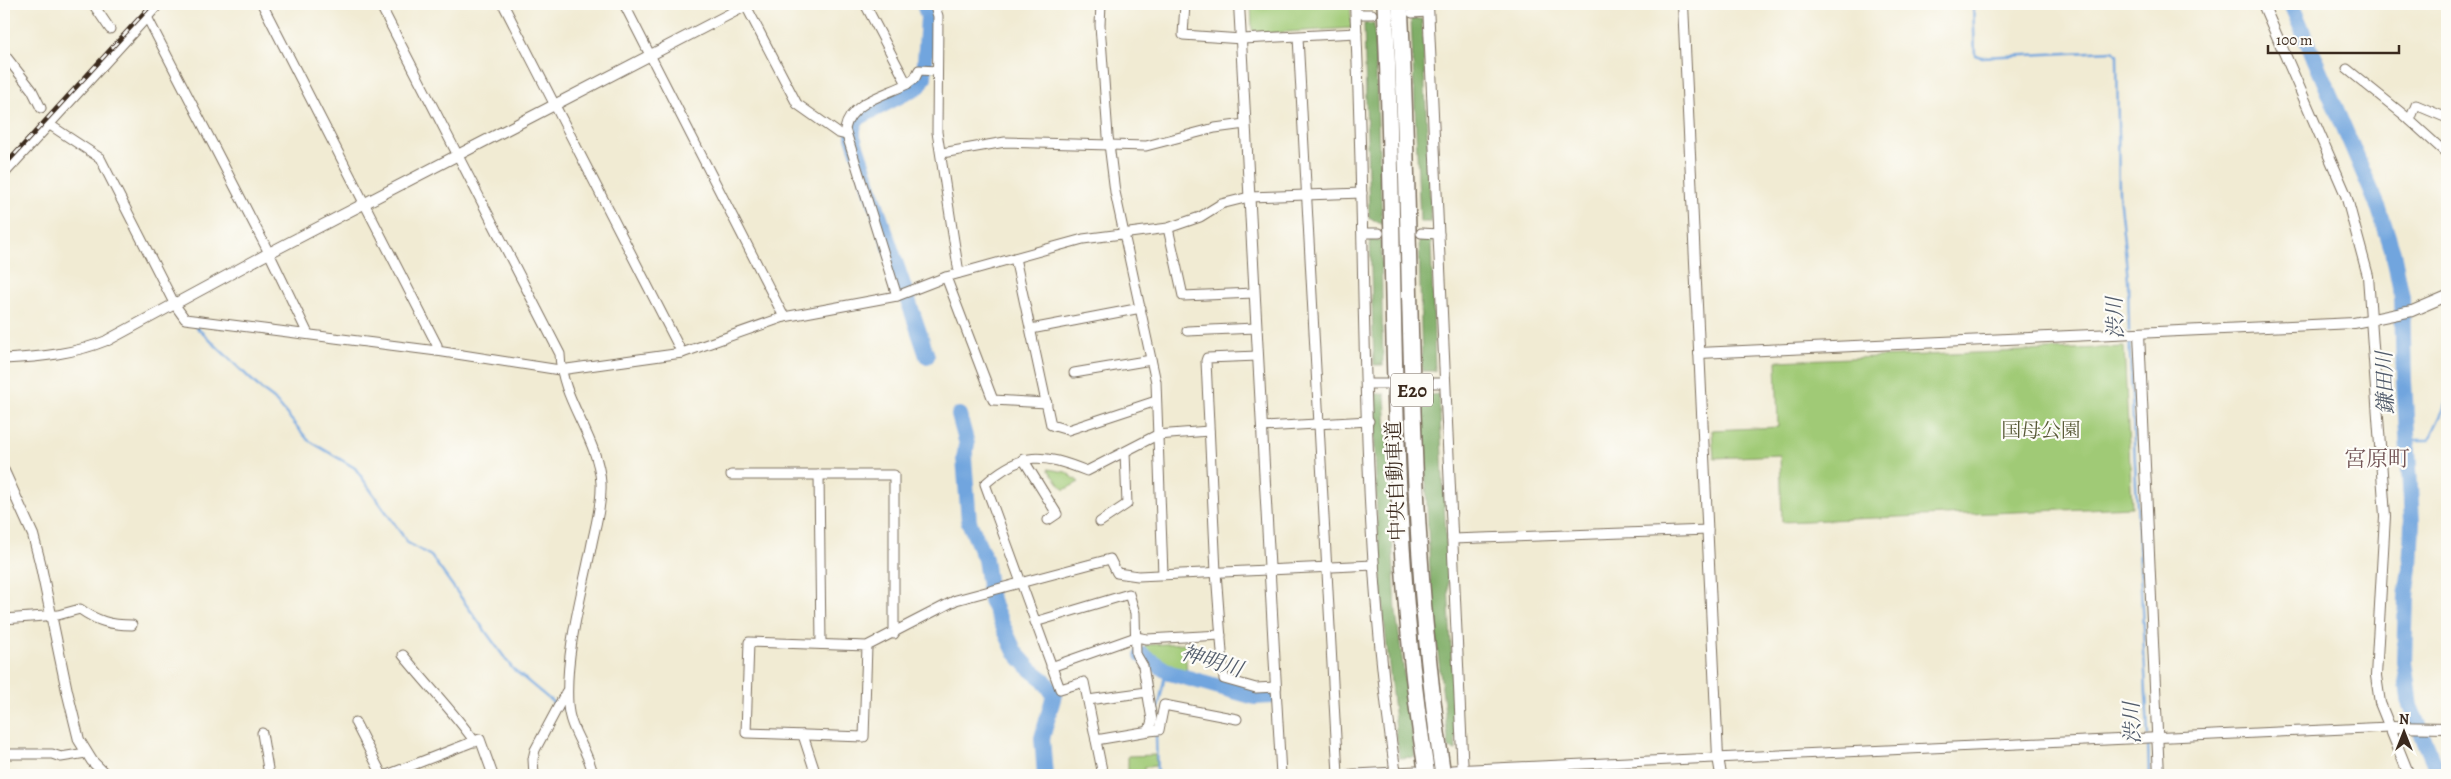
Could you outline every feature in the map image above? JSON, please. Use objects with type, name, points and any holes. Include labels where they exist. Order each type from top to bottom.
[{"type":"highway","name":"中央自動車道","points":[[1386,4],[1401,531],[1421,773]]},
{"type":"highway","name":"中央自動車道","points":[[1406,8],[1405,94],[1417,530],[1427,663],[1455,773]]},
{"type":"street","points":[[4,174],[159,4]]},
{"type":"street","points":[[262,4],[437,345],[437,351]]},
{"type":"street","points":[[380,4],[560,354],[560,370],[595,455],[601,481],[598,512],[574,635],[568,690],[570,722],[589,759],[593,775]]},
{"type":"street","points":[[503,4],[682,353]]},
{"type":"street","points":[[624,4],[784,317]]},
{"type":"street","points":[[4,359],[57,356],[84,350],[108,340],[269,253],[459,156],[747,4],[796,104],[838,133],[846,135]]},
{"type":"street","points":[[865,4],[907,84]]},
{"type":"street","points":[[934,4],[938,16],[937,132],[942,153],[959,273]]},
{"type":"street","points":[[1102,4],[1100,25],[1110,146],[1124,234],[1156,382],[1163,575]]},
{"type":"street","points":[[1185,4],[1183,35],[1242,38],[1357,33]]},
{"type":"street","points":[[1239,4],[1281,775]]},
{"type":"street","points":[[1683,4],[1718,758],[1721,775]]},
{"type":"street","points":[[2263,4],[2346,195],[2368,276],[2385,516],[2376,676],[2380,703],[2409,775]]},
{"type":"street","points":[[98,5],[110,29]]},
{"type":"street","points":[[1406,8],[1428,8],[1452,538],[1455,773],[1718,758],[2389,727],[2447,728]]},
{"type":"street","points":[[1372,14],[1356,9],[1374,565],[1390,734],[1396,774]]},
{"type":"street","points":[[147,17],[269,253],[308,334]]},
{"type":"street","points":[[1298,37],[1336,775],[1421,773]]},
{"type":"street","points":[[4,54],[32,90],[41,108]]},
{"type":"street","points":[[2347,69],[2410,120],[2447,154]]},
{"type":"street","points":[[902,294],[846,135],[846,122],[854,110],[907,84],[915,78],[919,70],[937,70]]},
{"type":"street","points":[[2410,120],[2416,105],[2447,118]]},
{"type":"street","points":[[942,153],[1006,142],[1146,146],[1215,128],[1245,124]]},
{"type":"street","points":[[50,125],[100,158],[175,305],[185,318],[437,351],[560,370],[682,353],[784,317],[902,294],[959,273],[1083,239],[1168,228],[1200,217],[1221,204],[1249,197],[1362,193]]},
{"type":"street","points":[[1168,228],[1183,296],[1254,293]]},
{"type":"street","points":[[1363,232],[1379,232]]},
{"type":"street","points":[[1421,233],[1439,234]]},
{"type":"street","points":[[1015,258],[1051,425],[1068,430],[1156,401]]},
{"type":"street","points":[[946,277],[994,400],[1047,403]]},
{"type":"street","points":[[1699,353],[2354,323],[2412,311],[2447,296]]},
{"type":"street","points":[[1031,330],[1141,308]]},
{"type":"street","points":[[1187,331],[1256,328]]},
{"type":"street","points":[[2137,333],[2159,775]]},
{"type":"street","points":[[1258,356],[1207,358],[1216,572],[1224,679],[1256,688],[1276,686]]},
{"type":"street","points":[[1074,373],[1151,360]]},
{"type":"street","points":[[1422,383],[1445,383]]},
{"type":"street","points":[[1368,384],[1386,384]]},
{"type":"street","points":[[1262,427],[1369,421]]},
{"type":"street","points":[[1103,775],[1084,682],[1060,689],[985,484],[1004,467],[1023,459],[1060,460],[1087,471],[1157,436],[1209,431]]},
{"type":"street","points":[[1100,522],[1127,504],[1125,452]]},
{"type":"street","points":[[1023,459],[1057,514],[1048,520]]},
{"type":"street","points":[[4,471],[33,535],[52,616],[73,721],[79,740],[86,753],[106,775]]},
{"type":"street","points":[[731,475],[894,476],[894,634]]},
{"type":"street","points":[[819,475],[821,644]]},
{"type":"street","points":[[1452,538],[1708,530]]},
{"type":"street","points":[[867,646],[864,737],[746,733],[749,642],[867,646],[894,634],[956,600],[989,593],[1020,582],[1110,559],[1117,573],[1138,576],[1374,565]]},
{"type":"street","points":[[1035,622],[1129,594],[1135,613],[1136,654],[1143,666],[1152,720],[1149,731]]},
{"type":"street","points":[[4,619],[52,616],[80,609],[95,620],[112,625],[132,625]]},
{"type":"street","points":[[1052,667],[1136,637],[1147,639],[1221,636]]},
{"type":"street","points":[[403,656],[440,701],[450,708],[475,742]]},
{"type":"street","points":[[534,775],[533,759],[535,750],[568,690]]},
{"type":"street","points":[[1088,700],[1147,692]]},
{"type":"street","points":[[1096,740],[1159,730],[1164,705],[1237,719]]},
{"type":"street","points":[[355,722],[382,775]]},
{"type":"street","points":[[262,733],[269,775]]},
{"type":"street","points":[[803,735],[816,775]]},
{"type":"street","points":[[387,775],[480,739],[494,775]]},
{"type":"street","points":[[4,754],[52,754],[61,757],[86,753]]},
{"type":"green space","points":[[1251,4],[1350,4],[1352,28],[1255,34],[1252,30]]},
{"type":"green space","points":[[1411,19],[1422,19],[1431,222],[1420,222]]},
{"type":"green space","points":[[1374,23],[1382,225],[1369,217],[1364,24]]},
{"type":"green space","points":[[1419,239],[1431,240],[1435,371],[1422,371]]},
{"type":"green space","points":[[1370,240],[1381,240],[1383,365],[1374,365]]},
{"type":"green space","name":"国母公園","points":[[2124,347],[2132,507],[1782,522],[1780,455],[1714,458],[1712,430],[1778,427],[1776,361]]},
{"type":"green space","points":[[1373,394],[1385,394],[1396,612],[1415,757],[1399,758],[1383,610],[1377,514]]},
{"type":"green space","points":[[1439,394],[1456,750],[1449,748],[1431,594],[1422,396]]},
{"type":"green space","points":[[1048,469],[1066,472],[1079,482],[1064,490]]},
{"type":"green space","points":[[1185,643],[1187,676],[1171,670],[1145,655],[1145,645]]},
{"type":"green space","points":[[1155,755],[1156,766],[1144,767],[1144,775],[1128,775],[1128,756]]},
{"type":"waterway","points":[[924,4],[928,17],[924,77],[919,86],[858,118],[853,127],[853,137],[927,356]]},
{"type":"waterway","name":"渋川","points":[[1973,4],[1975,55],[1981,57],[2113,51],[2117,55],[2119,194],[2128,279],[2129,331]]},
{"type":"waterway","name":"鎌田川","points":[[2291,4],[2379,209],[2393,252],[2402,297],[2404,381],[2412,522],[2410,568],[2406,597],[2404,661],[2410,706],[2439,775]]},
{"type":"waterway","points":[[192,323],[262,390],[274,399],[308,440],[355,468],[408,543],[431,556],[512,668],[555,704],[566,709]]},
{"type":"waterway","name":"渋川","points":[[2129,336],[2148,735]]},
{"type":"waterway","points":[[2407,440],[2429,440],[2447,402]]},
{"type":"waterway","points":[[959,415],[967,444],[964,458],[969,522],[985,559],[991,600],[1015,652],[1031,670],[1044,680],[1054,695],[1042,738],[1045,775]]},
{"type":"waterway","name":"神明川","points":[[1142,655],[1170,673],[1255,697],[1273,696]]},
{"type":"waterway","points":[[1156,719],[1166,670]]},
{"type":"waterway","points":[[1156,734],[1157,774]]},
{"type":"waterway","name":"渋川","points":[[2148,741],[2149,775]]},
{"type":"railway","points":[[4,166],[152,4]]},
{"type":"district","name":"宮原町","points":[[2377,458]]}]
